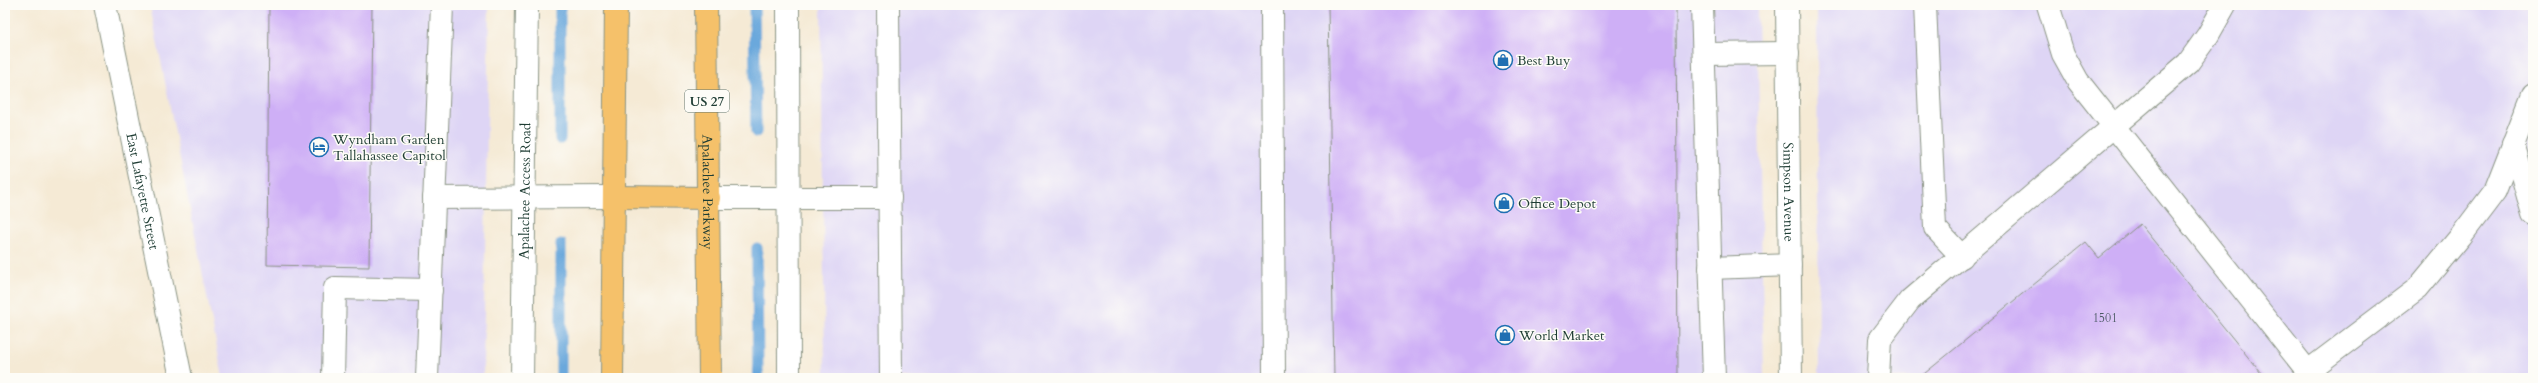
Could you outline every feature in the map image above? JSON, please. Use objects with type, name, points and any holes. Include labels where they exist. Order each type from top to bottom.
[{"type":"main road","points":[[612,378],[616,5]]},
{"type":"main road","name":"Apalachee Parkway","points":[[706,5],[710,378]]},
{"type":"main road","points":[[614,197],[708,198]]},
{"type":"street","name":"East Lafayette Street","points":[[105,5],[181,378]]},
{"type":"street","points":[[427,378],[442,5]]},
{"type":"street","name":"Apalachee Access Road","points":[[522,378],[527,5]]},
{"type":"street","points":[[788,5],[790,198],[789,378]]},
{"type":"street","points":[[888,5],[891,378]]},
{"type":"street","points":[[1272,5],[1274,378]]},
{"type":"street","points":[[1702,5],[1714,378]]},
{"type":"street","name":"Simpson Avenue","points":[[1787,5],[1791,378]]},
{"type":"street","points":[[1925,5],[1935,228],[1962,256]]},
{"type":"street","points":[[2048,5],[2063,54],[2078,81],[2310,375],[2418,288],[2495,191],[2533,94]]},
{"type":"street","points":[[1878,378],[1880,339],[1910,300],[2188,63],[2208,35],[2225,5]]},
{"type":"street","points":[[1704,54],[1788,53]]},
{"type":"street","points":[[2513,144],[2533,214]]},
{"type":"street","points":[[434,198],[614,197]]},
{"type":"street","points":[[708,198],[890,198]]},
{"type":"street","points":[[1710,268],[1790,265]]},
{"type":"street","points":[[333,378],[335,288],[431,290]]},
{"type":"shaded area","points":[[150,5],[489,5],[483,378],[223,378]]},
{"type":"shaded area","points":[[821,5],[1757,5],[1764,378],[825,378]]},
{"type":"shaded area","points":[[1817,5],[2533,5],[2533,378],[1819,378]]},
{"type":"building","name":"Wyndham Garden Tallahassee Capitol","points":[[269,5],[372,5],[369,267],[267,265]]},
{"type":"building","points":[[1328,5],[1676,5],[1678,378],[1334,378]]},
{"type":"building","points":[[2140,224],[2265,378],[1919,378],[2086,242],[2099,258]]},
{"type":"waterway","points":[[560,5],[560,139]]},
{"type":"waterway","points":[[754,5],[756,132]]},
{"type":"waterway","points":[[561,244],[561,378]]},
{"type":"waterway","points":[[757,248],[758,378]]},
{"type":"place","name":"Best Buy","points":[[1503,60]]},
{"type":"place","name":"Wyndham Garden Tallahassee Capitol","points":[[319,147]]},
{"type":"place","name":"Office Depot","points":[[1504,203]]},
{"type":"place","name":"World Market","points":[[1505,335]]}]
